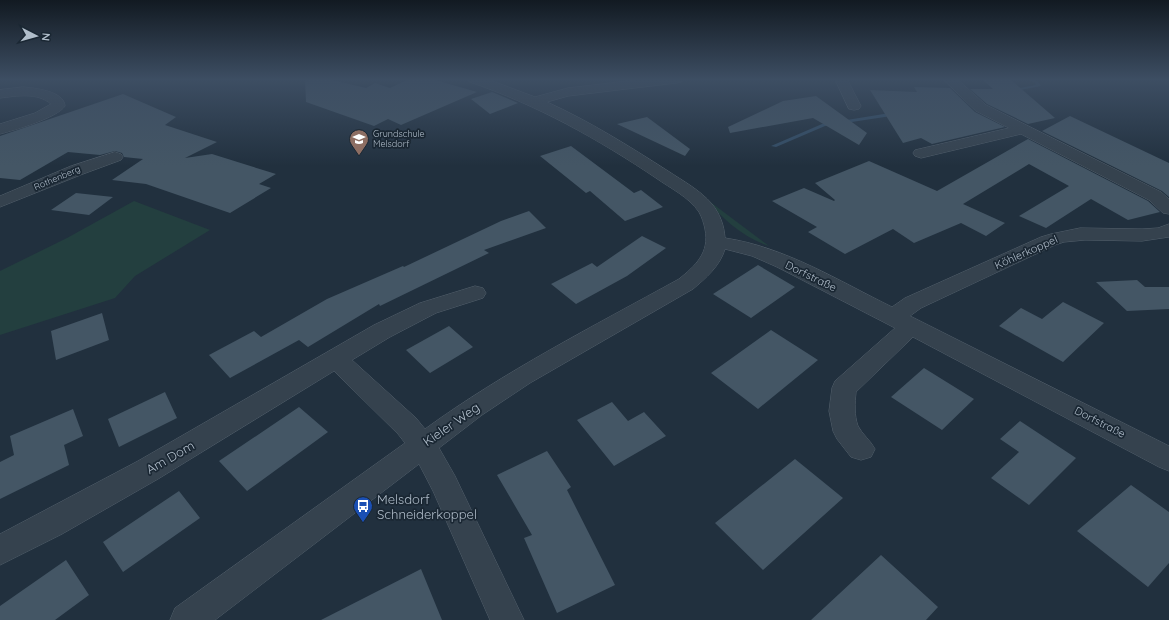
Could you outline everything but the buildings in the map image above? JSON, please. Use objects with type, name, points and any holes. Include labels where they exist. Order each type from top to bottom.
[{"type":"street","points":[[0,129],[48,112],[55,108]]},
{"type":"street","points":[[544,108],[617,146],[687,192],[706,210],[713,224],[717,242]]},
{"type":"street","points":[[981,108],[1155,196],[1169,209]]},
{"type":"street","points":[[921,153],[1022,129]]},
{"type":"street","name":"Rothenberg","points":[[0,202],[77,170],[115,157]]},
{"type":"street","name":"Köhlerkoppel","points":[[861,449],[846,431],[842,411],[844,388],[902,322],[913,303],[1048,240],[1065,236],[1086,234],[1153,235],[1169,230]]},
{"type":"street","name":"Dorfstraße","points":[[717,242],[739,245],[765,254],[902,322],[1169,459]]},
{"type":"street","name":"Kieler Weg","points":[[187,620],[422,444],[473,408],[521,377],[686,284],[699,273],[714,254],[717,242]]},
{"type":"street","name":"Am Dom","points":[[0,550],[51,524],[134,478],[337,360],[382,331],[428,308],[475,293]]},
{"type":"street","points":[[337,360],[407,426],[422,444],[445,485],[507,620]]},
{"type":"green space","points":[[705,198],[769,246],[750,238],[734,226]]},
{"type":"green space","points":[[134,201],[210,230],[135,276],[115,298],[0,335],[0,271],[67,238]]},
{"type":"waterway","points":[[774,146],[824,125],[896,114]]},
{"type":"place","name":"Grundschule Melsdorf","points":[[359,156]]},
{"type":"place","name":"Melsdorf Schneiderkoppel","points":[[363,523]]}]
